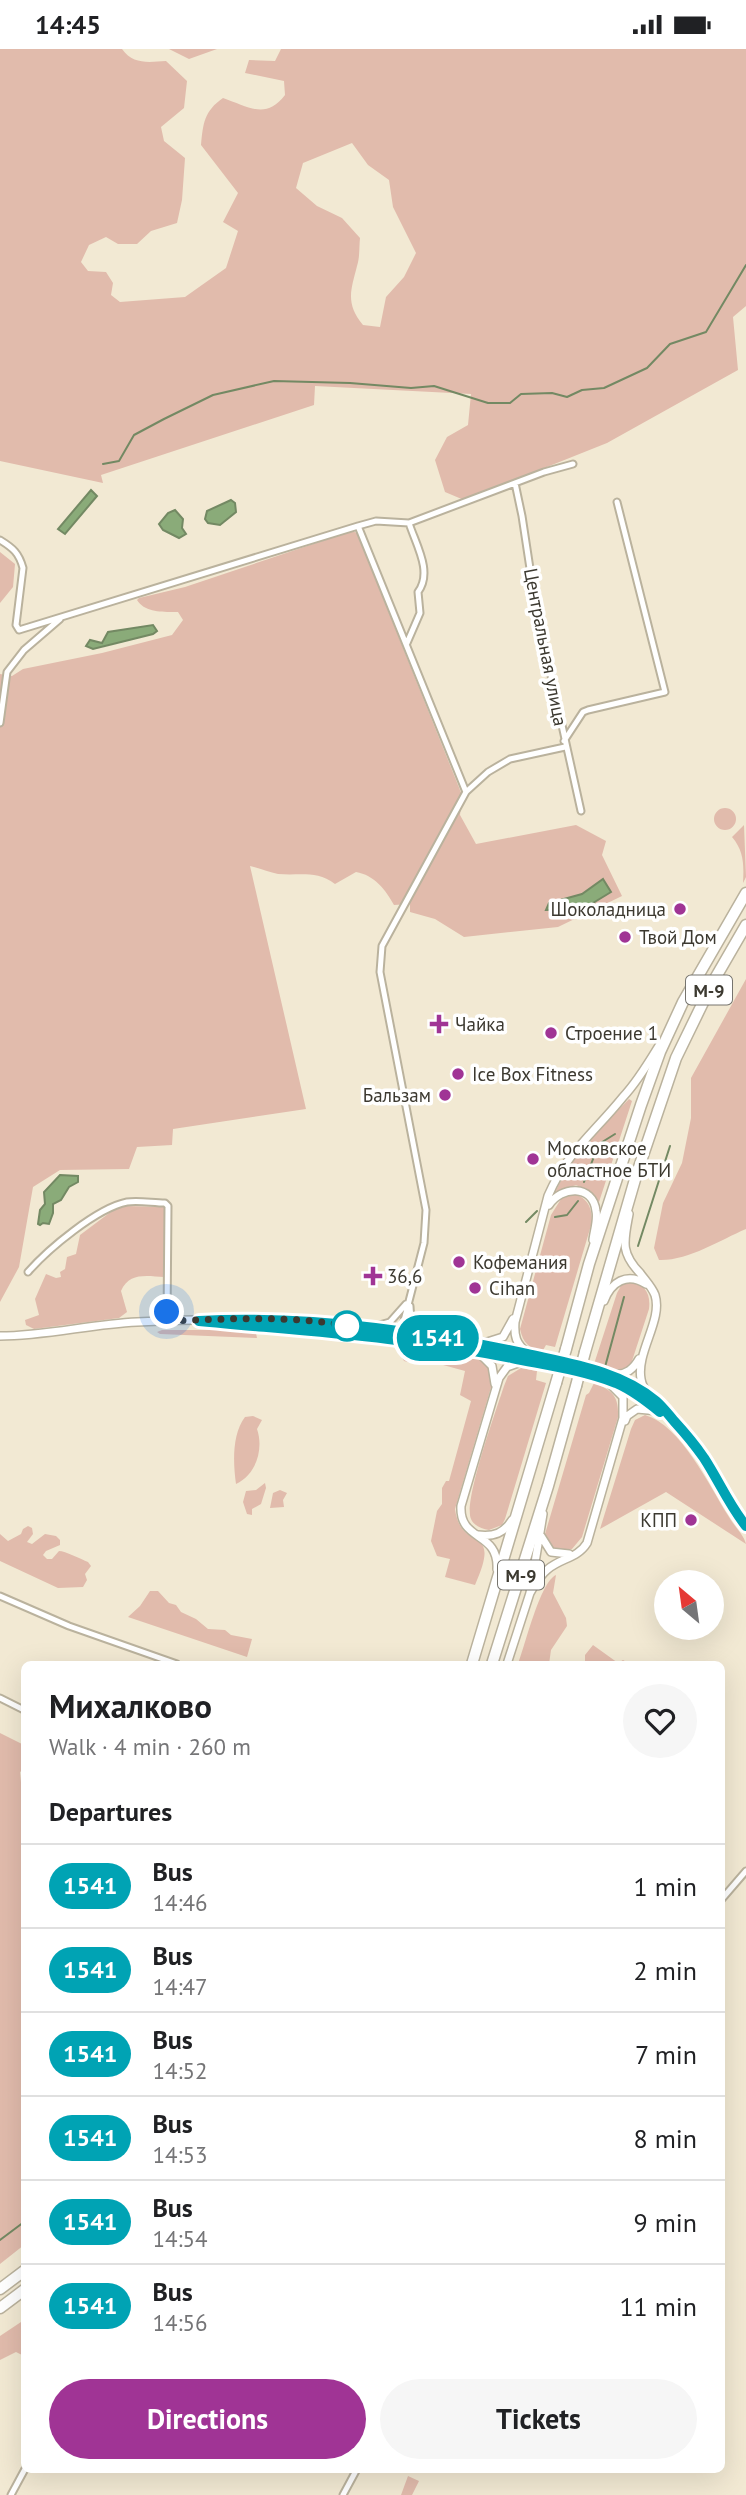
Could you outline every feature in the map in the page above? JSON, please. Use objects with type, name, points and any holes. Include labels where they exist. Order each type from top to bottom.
[{"type":"highway","name":"М-9","points":[[473,1661],[533,1467],[589,1264],[641,1105],[673,1022],[746,894]]},
{"type":"highway","name":"М-9","points":[[493,1661],[548,1486],[636,1176],[676,1058],[713,982],[746,925]]},
{"type":"highway","points":[[0,2289],[21,2273]]},
{"type":"highway","points":[[0,2308],[21,2292]]},
{"type":"street","points":[[0,540],[17,551],[23,568],[16,625],[19,630],[376,521],[409,523],[573,464]]},
{"type":"street","name":"Центральная улица","points":[[514,483],[522,516],[536,608],[581,811]]},
{"type":"street","points":[[400,1336],[426,1229],[425,1198],[387,1011],[379,958],[386,934],[466,792],[488,772],[510,759],[565,744],[583,712],[665,692],[617,502]]},
{"type":"street","points":[[407,643],[419,613],[418,592],[424,583],[425,569],[409,523]]},
{"type":"street","points":[[358,526],[466,792]]},
{"type":"street","points":[[0,723],[7,672],[24,650],[66,616]]},
{"type":"street","name":"М-9","points":[[545,1215],[548,1196],[563,1164],[632,1088],[673,1022]]},
{"type":"street","name":"М-9","points":[[636,1176],[624,1247],[629,1260],[652,1289]]},
{"type":"street","name":"М-9","points":[[532,1355],[521,1347],[515,1338],[515,1322],[545,1215],[550,1203],[563,1192],[576,1190],[589,1197],[596,1210],[589,1264]]},
{"type":"street","points":[[28,1272],[52,1248],[113,1206],[129,1202],[167,1204],[167,1321]]},
{"type":"street","name":"М-9","points":[[591,1328],[598,1318],[606,1295],[620,1280],[634,1278],[652,1289]]},
{"type":"street","points":[[652,1289],[656,1298],[655,1314],[640,1368],[641,1382],[703,1457],[746,1526]]},
{"type":"street","points":[[367,1328],[390,1322],[399,1315],[410,1299]]},
{"type":"street","points":[[410,1299],[410,1313],[415,1324],[439,1338]]},
{"type":"street","name":"М-9","points":[[476,1347],[503,1337],[518,1309]]},
{"type":"street","points":[[0,1336],[61,1332],[135,1322],[243,1319],[298,1321],[367,1328],[400,1336],[532,1355],[626,1381],[655,1400]]},
{"type":"street","points":[[199,1321],[439,1338],[525,1361],[605,1376],[631,1371],[644,1349]]},
{"type":"street","points":[[476,1347],[492,1366],[496,1380],[495,1391]]},
{"type":"street","name":"М-9","points":[[495,1591],[496,1553],[488,1542],[465,1524],[461,1506],[499,1378],[508,1367],[525,1361]]},
{"type":"street","points":[[605,1376],[629,1389],[674,1421]]},
{"type":"street","points":[[541,1535],[546,1547],[557,1555],[572,1554],[587,1543],[624,1410],[623,1397],[605,1376]]},
{"type":"street","points":[[621,1428],[627,1416],[636,1409],[660,1412]]},
{"type":"street","name":"М-9","points":[[475,1534],[497,1534],[508,1527],[533,1467]]},
{"type":"street","points":[[508,1661],[530,1593],[548,1486]]},
{"type":"street","name":"М-9","points":[[530,1593],[549,1567],[581,1552],[587,1543]]},
{"type":"street","points":[[0,1596],[69,1626],[168,1661]]},
{"type":"street","points":[[0,1698],[21,1708]]},
{"type":"street","points":[[725,1895],[746,1871]]},
{"type":"street","points":[[11,2495],[23,2473]]},
{"type":"street","points":[[342,2495],[355,2473]]},
{"type":"shaded area","points":[[0,49],[122,49],[136,60],[166,61],[187,81],[184,108],[161,127],[164,141],[185,158],[182,200],[177,223],[151,231],[137,244],[118,244],[106,237],[89,245],[81,262],[88,271],[106,272],[113,283],[111,295],[120,302],[185,297],[226,268],[238,231],[223,222],[238,193],[201,145],[206,119],[212,108],[223,98],[249,108],[264,109],[278,103],[285,95],[284,81],[245,73],[249,60],[275,61],[281,49],[746,49],[746,306],[733,317],[738,370],[607,443],[464,500],[445,492],[435,460],[447,437],[468,425],[471,394],[315,386],[314,405],[101,475],[103,483],[0,461]],"holes":[[[352,143],[368,165],[389,180],[393,207],[416,253],[404,277],[386,297],[380,327],[363,325],[352,303],[360,238],[342,218],[317,206],[296,188],[303,163]]]},
{"type":"shaded area","points":[[169,49],[217,49],[189,59]]},
{"type":"shaded area","points":[[91,490],[97,496],[65,534],[58,529]]},
{"type":"shaded area","points":[[231,500],[235,503],[236,512],[220,525],[208,523],[205,519],[207,511]]},
{"type":"shaded area","points":[[175,510],[183,519],[182,528],[186,534],[179,538],[163,530],[159,524],[168,513]]},
{"type":"shaded area","points":[[352,531],[357,533],[462,795],[460,815],[476,844],[576,825],[606,841],[602,855],[622,896],[558,927],[464,937],[435,919],[410,912],[410,904],[394,905],[379,884],[356,872],[335,884],[314,875],[278,874],[250,866],[306,1109],[173,1129],[172,1145],[137,1147],[129,1169],[60,1170],[33,1187],[19,1267],[0,1302],[0,674],[12,676],[23,669],[172,635],[183,620],[178,612],[150,610],[137,600],[185,587]],"holes":[[[589,890],[611,892],[581,907],[558,907],[549,903]]]},
{"type":"shaded area","points":[[0,552],[15,564],[13,587],[0,603]]},
{"type":"shaded area","points":[[153,625],[157,631],[153,634],[93,649],[86,646],[90,640],[102,643],[108,632]]},
{"type":"shaded area","points":[[725,808],[733,811],[736,819],[733,827],[725,830],[717,827],[714,819],[717,811]]},
{"type":"shaded area","points":[[744,825],[746,877],[743,883],[742,859],[732,837]]},
{"type":"shaded area","points":[[603,879],[611,892],[583,909],[546,910],[549,903],[582,894]]},
{"type":"shaded area","points":[[746,979],[746,1229],[692,1254],[659,1260],[654,1248],[663,1203],[682,1163],[691,1118],[691,1078]]},
{"type":"shaded area","points":[[629,1099],[632,1101],[599,1202],[589,1191],[576,1185],[555,1192],[575,1154]]},
{"type":"shaded area","points":[[60,1175],[78,1176],[78,1182],[69,1187],[61,1200],[53,1204],[49,1224],[40,1225],[40,1210],[45,1204],[44,1192]]},
{"type":"shaded area","points":[[574,1194],[588,1204],[592,1222],[555,1347],[546,1345],[542,1352],[527,1344],[520,1329],[551,1215],[561,1199]]},
{"type":"shaded area","points":[[126,1206],[164,1207],[167,1211],[164,1277],[134,1278],[124,1285],[121,1291],[127,1312],[119,1318],[34,1329],[26,1325],[25,1320],[39,1315],[35,1299],[46,1274],[61,1277],[60,1272],[65,1269],[67,1257],[76,1254],[80,1235],[112,1211]]},
{"type":"shaded area","points":[[629,1282],[646,1290],[649,1309],[631,1364],[618,1370],[609,1369],[594,1364],[617,1293],[622,1284]]},
{"type":"shaded area","points":[[235,1330],[256,1333],[257,1338],[157,1332]]},
{"type":"shaded area","points":[[412,1347],[463,1354],[489,1365],[492,1384],[455,1509],[459,1523],[465,1531],[483,1545],[485,1553],[475,1585],[445,1577],[450,1559],[437,1556],[431,1541],[437,1511],[442,1504],[442,1488],[446,1481],[449,1481],[471,1401],[460,1395],[465,1371],[414,1357],[412,1363],[404,1361],[401,1355]]},
{"type":"shaded area","points":[[521,1368],[537,1371],[536,1380],[546,1383],[505,1519],[502,1525],[486,1530],[471,1519],[472,1494],[504,1386],[508,1376]]},
{"type":"shaded area","points":[[594,1383],[605,1388],[616,1399],[618,1417],[582,1537],[572,1549],[558,1551],[550,1545],[545,1534],[586,1395]]},
{"type":"shaded area","points":[[645,1415],[671,1431],[682,1444],[704,1474],[746,1544],[666,1492],[600,1529],[631,1429],[635,1420]]},
{"type":"shaded area","points":[[253,1416],[262,1420],[257,1429],[257,1461],[249,1474],[236,1484],[234,1458],[238,1432],[245,1417]]},
{"type":"shaded area","points":[[265,1483],[261,1504],[252,1509],[252,1515],[247,1514],[243,1502],[246,1491],[256,1490]]},
{"type":"shaded area","points":[[280,1490],[287,1493],[283,1500],[284,1507],[270,1508],[273,1493]]},
{"type":"shaded area","points":[[28,1526],[32,1528],[33,1534],[27,1542],[32,1544],[45,1534],[56,1536],[60,1540],[60,1545],[43,1555],[47,1559],[52,1559],[59,1551],[88,1562],[91,1566],[85,1574],[87,1580],[83,1587],[58,1588],[0,1561],[0,1534],[8,1541],[21,1534]]},
{"type":"shaded area","points":[[556,1575],[553,1593],[566,1618],[567,1626],[551,1650],[549,1661],[519,1661],[539,1601],[550,1580]]},
{"type":"shaded area","points":[[150,1591],[158,1591],[169,1603],[176,1605],[181,1612],[208,1629],[225,1630],[231,1635],[252,1639],[247,1657],[128,1617]]},
{"type":"shaded area","points":[[593,1645],[615,1661],[585,1661],[585,1655]]},
{"type":"shaded area","points":[[0,1733],[21,1744],[21,2247],[0,2264]]},
{"type":"shaded area","points":[[21,2322],[21,2354],[16,2352],[0,2360],[0,2336]]},
{"type":"shaded area","points":[[408,2476],[419,2481],[412,2495],[401,2495]]},
{"type":"waterway","points":[[103,464],[119,461],[134,435],[213,395],[274,381],[411,388],[434,386],[488,403],[510,403],[521,394],[552,393],[567,397],[582,390],[604,388],[647,368],[670,344],[706,332],[746,265]]},
{"type":"waterway","points":[[584,1182],[599,1144],[615,1134]]},
{"type":"waterway","points":[[638,1246],[670,1146]]},
{"type":"waterway","points":[[555,1217],[567,1215],[578,1201]]},
{"type":"waterway","points":[[526,1222],[537,1211]]},
{"type":"waterway","points":[[605,1367],[624,1297]]},
{"type":"waterway","points":[[0,2240],[21,2224]]},
{"type":"bus line","name":"1541","points":[[660,1412],[629,1389],[616,1383],[546,1364],[474,1350],[399,1340],[199,1321],[298,1321],[478,1343],[547,1358],[626,1381],[663,1406],[703,1457],[746,1526]]},
{"type":"place","name":"Шоколадница","points":[[680,909]]},
{"type":"place","name":"Твой Дом","points":[[625,937]]},
{"type":"place","name":"Чайка","points":[[439,1024]]},
{"type":"place","name":"Строение 1","points":[[551,1033]]},
{"type":"place","name":"Ice Box Fitness","points":[[458,1074]]},
{"type":"place","name":"Бальзам","points":[[445,1095]]},
{"type":"place","name":"Московское областное БТИ","points":[[533,1159]]},
{"type":"place","name":"Кофемания","points":[[459,1262]]},
{"type":"place","name":"36,6","points":[[373,1276]]},
{"type":"place","name":"Cihan","points":[[475,1288]]},
{"type":"place","name":"КПП","points":[[691,1520]]},
{"type":"route","points":[[167,1312],[167,1321],[243,1319],[347,1326]]}]
